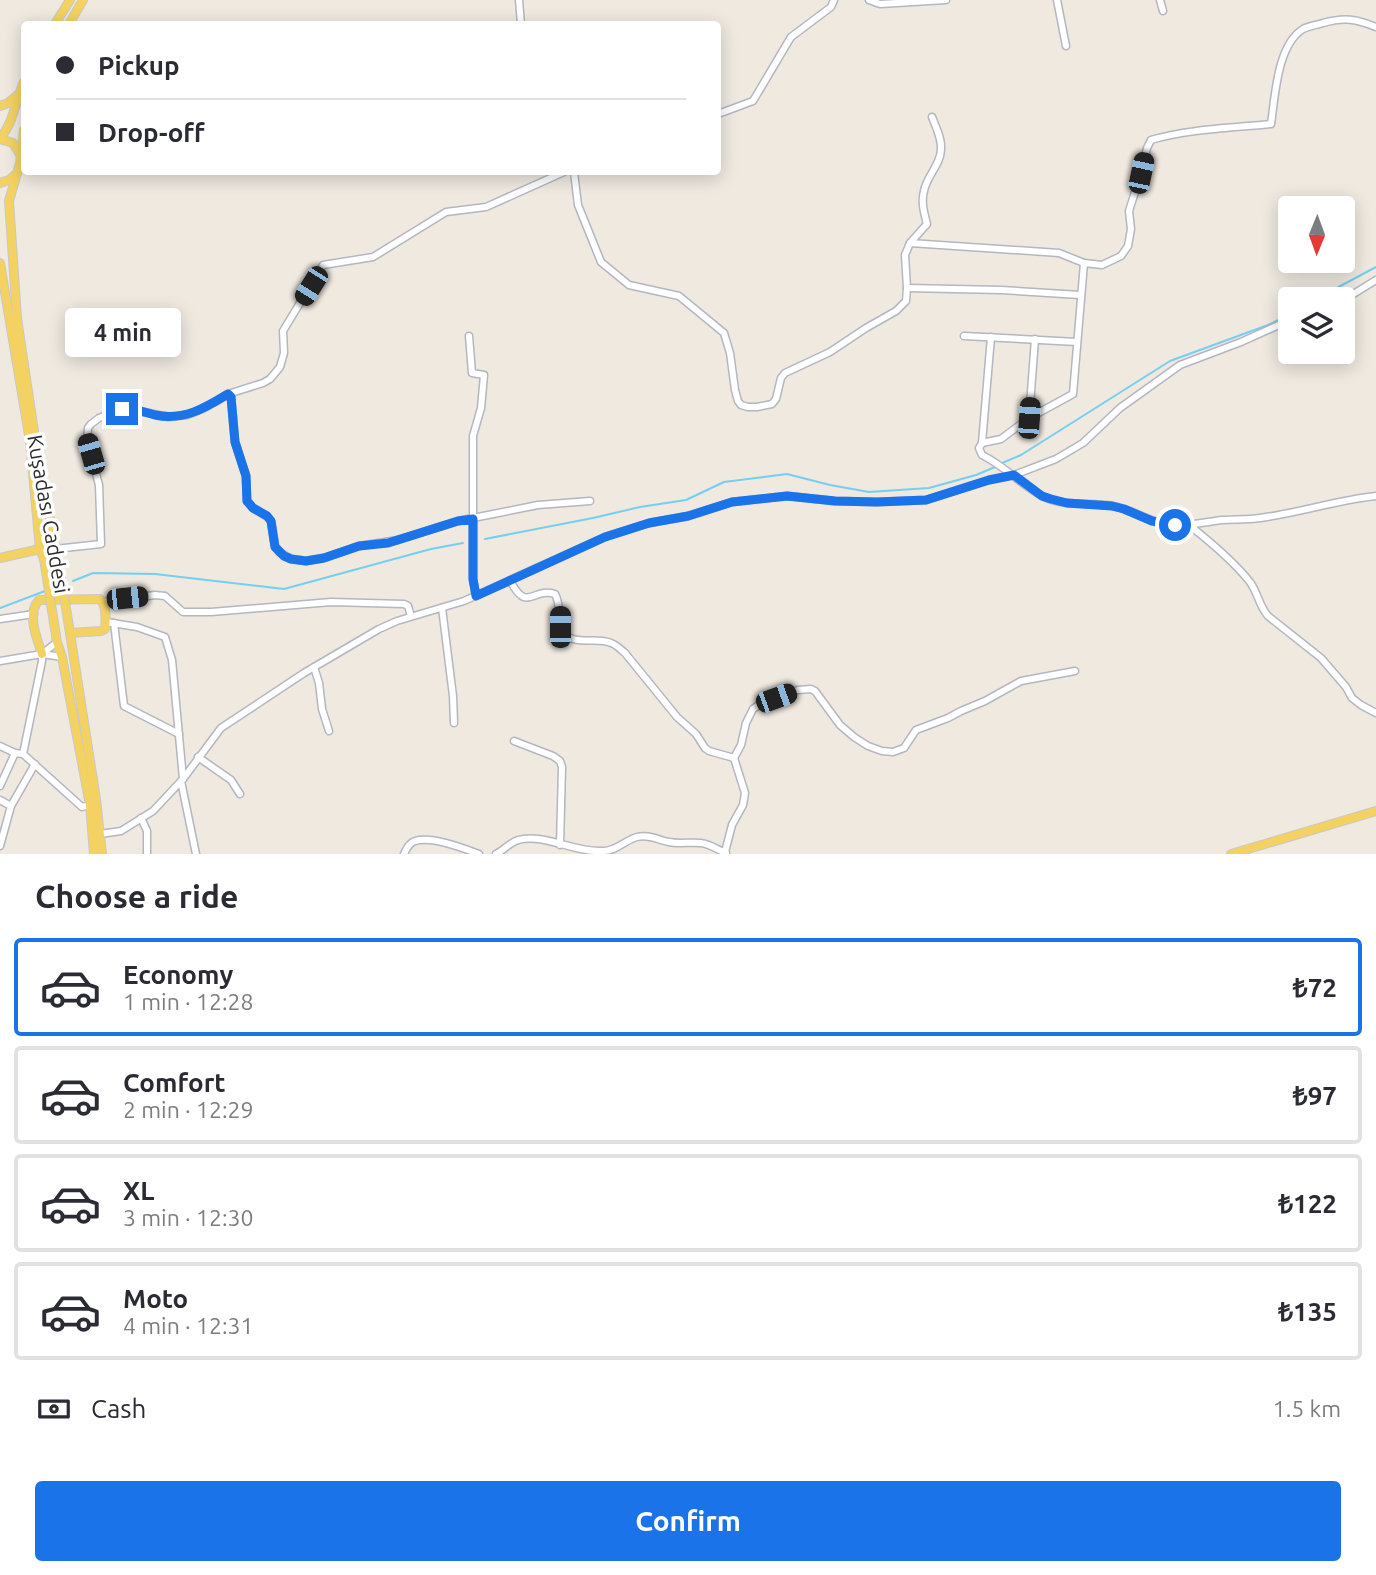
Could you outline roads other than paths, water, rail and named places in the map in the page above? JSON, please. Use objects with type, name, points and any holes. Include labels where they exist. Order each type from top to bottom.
[{"type":"main road","points":[[57,21],[70,0]]},
{"type":"main road","points":[[71,21],[83,0]]},
{"type":"main road","points":[[20,155],[13,143],[0,139],[9,127],[21,88]]},
{"type":"main road","points":[[0,106],[18,95]]},
{"type":"main road","points":[[20,155],[21,149]]},
{"type":"main road","name":"Kuşadası Caddesi","points":[[20,155],[9,201],[17,318],[36,445],[67,614],[102,854]]},
{"type":"main road","points":[[0,183],[16,174]]},
{"type":"main road","name":"Kuşadası Caddesi","points":[[0,263],[30,441],[40,549],[90,805],[94,854]]},
{"type":"main road","points":[[0,558],[40,549]]},
{"type":"main road","points":[[42,654],[34,626],[35,604],[39,600],[100,599],[110,623],[105,629],[70,633]]},
{"type":"main road","points":[[1231,854],[1376,811]]},
{"type":"street","points":[[519,0],[522,21]]},
{"type":"street","points":[[721,113],[753,101],[791,37],[831,7],[834,0]]},
{"type":"street","points":[[869,0],[880,4],[946,0]]},
{"type":"street","points":[[1058,0],[1066,46]]},
{"type":"street","points":[[1160,0],[1163,11]]},
{"type":"street","points":[[910,243],[1059,253],[1102,265],[1121,256],[1128,246],[1131,229],[1129,211],[1151,140],[1271,124],[1282,59],[1296,34],[1306,27],[1338,19],[1357,19],[1376,27]]},
{"type":"street","points":[[574,175],[578,205],[601,262],[629,285],[679,296],[724,333],[738,401],[748,407],[765,407],[776,399],[781,378],[785,373],[830,352],[896,311],[906,301],[905,255],[910,243],[927,224],[923,191],[937,167],[942,148],[932,117]]},
{"type":"street","points":[[56,552],[101,544],[99,485],[87,440],[91,424],[122,409],[168,417],[187,415],[228,394],[263,383],[280,367],[284,353],[283,331],[323,265],[373,257],[446,212],[486,207],[557,175]]},
{"type":"street","points":[[982,443],[1001,439],[1029,418],[1073,394],[1084,262]]},
{"type":"street","points":[[1355,293],[1376,280]]},
{"type":"street","points":[[907,288],[1080,295]]},
{"type":"street","points":[[100,834],[121,831],[153,811],[182,780],[221,728],[314,667],[379,629],[476,596],[605,537],[732,502],[787,496],[835,501],[926,500],[1014,475],[1056,459],[1083,443],[1120,408],[1180,365],[1278,325]]},
{"type":"street","points":[[469,336],[472,373],[484,375],[481,408],[474,436],[473,579],[476,596]]},
{"type":"street","points":[[964,336],[1077,342]]},
{"type":"street","points":[[991,337],[982,443],[979,448],[982,455],[996,462],[1042,496],[1067,503],[1112,506],[1152,521],[1175,525],[1258,519],[1376,496]]},
{"type":"street","points":[[1029,418],[1035,340]]},
{"type":"street","points":[[228,394],[231,397],[235,442],[246,476],[247,501],[271,521],[275,547],[291,559],[306,561],[324,558],[359,546],[388,543],[458,521],[538,505],[590,502]]},
{"type":"street","points":[[1194,525],[1194,529],[1215,546],[1251,583],[1263,611],[1321,658],[1352,698],[1376,713]]},
{"type":"street","points":[[510,580],[516,591],[525,597],[547,592],[555,594],[559,600],[560,627],[563,633],[577,640],[603,640],[615,645],[625,653],[705,748],[734,758]]},
{"type":"street","points":[[103,602],[165,596],[184,612],[331,601],[404,604],[408,606],[411,616]]},
{"type":"street","points":[[442,608],[454,723]]},
{"type":"street","points":[[0,619],[34,614]]},
{"type":"street","points":[[179,734],[124,706],[110,623],[137,627],[165,637],[172,660],[179,734],[182,780],[196,854]]},
{"type":"street","points":[[42,654],[57,642]]},
{"type":"street","points":[[0,786],[19,753],[42,654]]},
{"type":"street","points":[[0,661],[42,654],[62,657]]},
{"type":"street","points":[[314,667],[329,731]]},
{"type":"street","points":[[496,854],[510,843],[525,839],[544,839],[560,845],[606,851],[633,838],[645,836],[669,842],[702,843],[722,853],[745,799],[734,758],[741,745],[746,723],[753,709],[760,704],[798,690],[811,689],[840,725],[854,737],[868,746],[893,752],[904,748],[916,730],[985,702],[1021,681],[1075,671]]},
{"type":"street","points":[[514,741],[554,756],[560,761],[560,845]]},
{"type":"street","points":[[0,746],[19,753],[35,764],[82,807],[90,805]]},
{"type":"street","points":[[198,757],[231,780],[240,794]]},
{"type":"street","points":[[0,846],[11,806],[35,764]]},
{"type":"street","points":[[0,800],[11,806]]},
{"type":"street","points":[[141,818],[147,831],[147,854]]},
{"type":"street","points":[[404,854],[413,841],[438,841],[479,854]]},
{"type":"waterway","points":[[1338,287],[1376,267]]},
{"type":"waterway","points":[[1000,464],[1021,455],[1170,361],[1278,320]]},
{"type":"waterway","points":[[485,539],[686,500],[724,482],[787,474],[869,492],[929,488],[995,467]]},
{"type":"waterway","points":[[73,581],[93,573],[155,574],[284,589],[431,549],[463,543]]},
{"type":"waterway","points":[[0,608],[45,591]]}]
